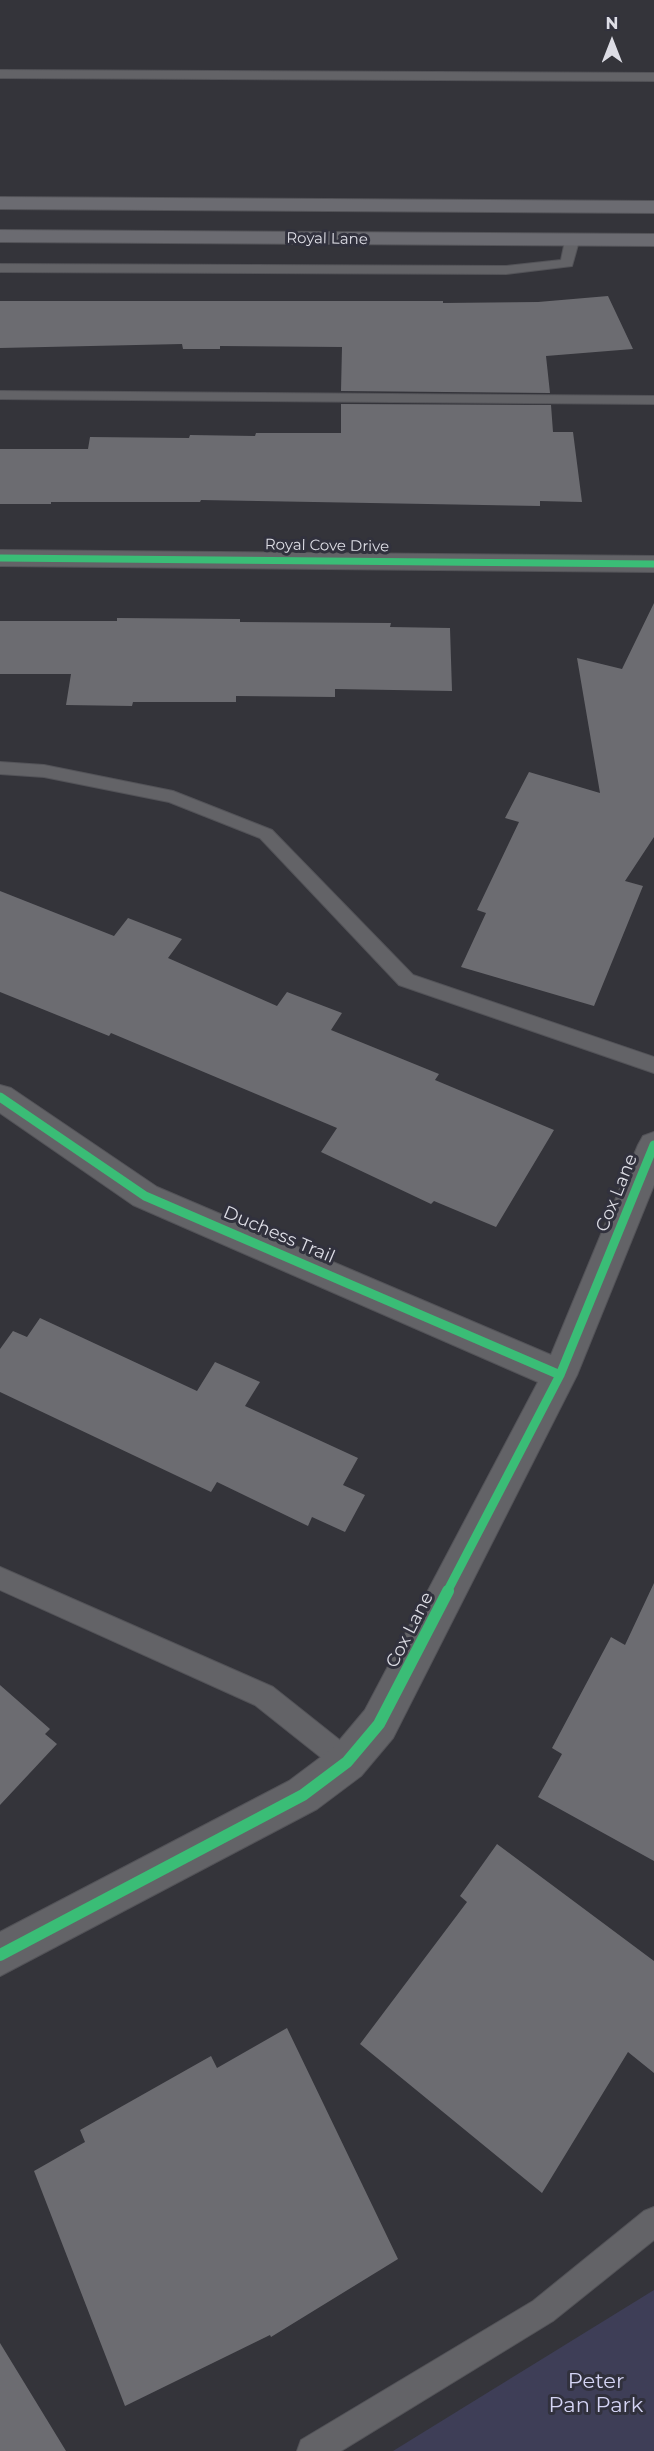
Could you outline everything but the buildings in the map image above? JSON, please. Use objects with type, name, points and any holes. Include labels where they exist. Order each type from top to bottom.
[{"type":"main road","name":"Royal Lane","points":[[0,203],[654,207]]},
{"type":"main road","points":[[572,206],[572,241]]},
{"type":"main road","name":"Royal Lane","points":[[0,236],[654,240]]},
{"type":"street","name":"Royal Cove Drive","points":[[0,558],[654,564]]},
{"type":"street","name":"Duchess Trail","points":[[0,1097],[145,1196],[560,1375]]},
{"type":"street","name":"Cox Lane","points":[[0,1955],[303,1795],[347,1762],[379,1724],[560,1375],[654,1145]]},
{"type":"lane","points":[[0,74],[654,77]]},
{"type":"lane","points":[[0,268],[506,270],[567,263],[572,241]]},
{"type":"lane","points":[[0,394],[654,400]]},
{"type":"lane","points":[[0,768],[44,771],[173,797],[266,834],[406,980],[654,1065]]},
{"type":"lane","points":[[0,1578],[264,1696],[347,1762]]},
{"type":"lane","points":[[312,2451],[543,2311],[654,2222]]},
{"type":"green space","name":"Peter Pan Park","points":[[654,2290],[654,2451],[393,2451]]},
{"type":"cycle path","points":[[0,558],[654,564]]},
{"type":"cycle path","points":[[0,1097],[145,1196],[560,1375]]},
{"type":"cycle path","points":[[0,1955],[303,1795],[347,1762],[379,1724],[560,1375],[654,1145]]}]
